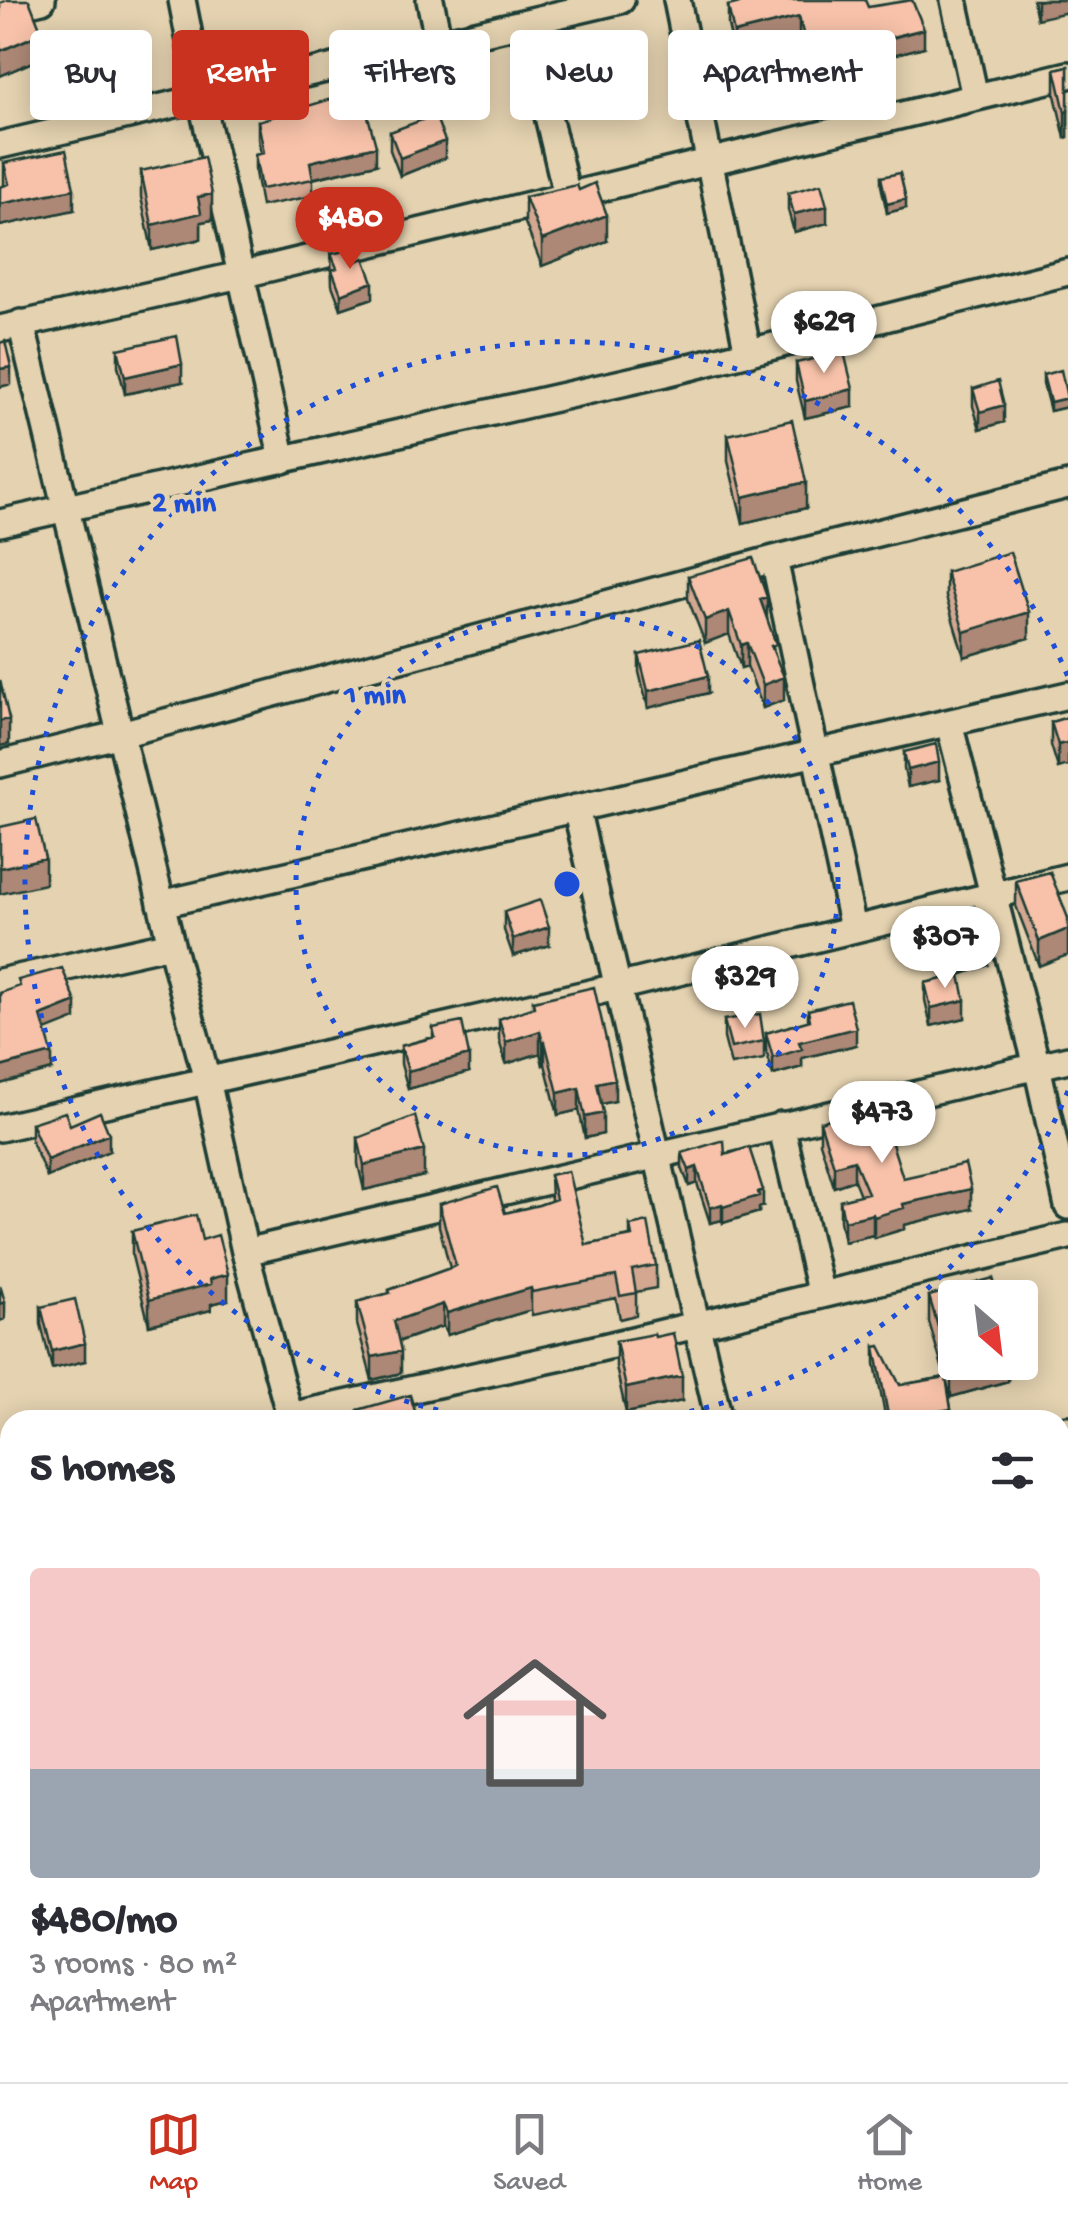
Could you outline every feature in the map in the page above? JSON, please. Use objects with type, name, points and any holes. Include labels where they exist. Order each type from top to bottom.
[{"type":"street","points":[[0,10],[42,0]]},
{"type":"street","points":[[182,0],[188,30]]},
{"type":"street","points":[[430,0],[436,30]]},
{"type":"street","points":[[490,32],[621,0]]},
{"type":"street","points":[[677,0],[748,353]]},
{"type":"street","points":[[954,0],[976,97]]},
{"type":"street","points":[[526,23],[567,196]]},
{"type":"street","points":[[288,1410],[245,1252],[207,1080],[66,507],[11,326],[1068,75]]},
{"type":"street","points":[[0,145],[172,105]]},
{"type":"street","points":[[206,120],[284,460]]},
{"type":"street","points":[[0,522],[748,353],[1068,272]]},
{"type":"street","points":[[0,764],[1068,485]]},
{"type":"street","points":[[774,559],[853,928]]},
{"type":"street","points":[[162,904],[1068,695]]},
{"type":"street","points":[[949,723],[1037,1066],[1068,1206]]},
{"type":"street","points":[[576,808],[717,1410]]},
{"type":"street","points":[[0,1128],[617,987],[1068,877]]},
{"type":"street","points":[[0,982],[172,944]]},
{"type":"street","points":[[245,1252],[1068,1059]]},
{"type":"street","points":[[780,1125],[822,1295]]},
{"type":"street","points":[[326,1410],[1068,1236]]},
{"type":"building","points":[[29,0],[41,30],[30,30],[30,38],[0,51],[0,3]]},
{"type":"building","points":[[752,0],[865,0],[868,7],[912,0],[924,29],[896,36],[896,30],[802,30],[799,17],[733,30],[728,6]]},
{"type":"building","points":[[1068,66],[1068,111],[1065,112],[1055,69]]},
{"type":"building","points":[[329,100],[329,120],[369,120],[376,146],[310,162],[313,179],[261,189],[255,155],[264,153],[258,121],[309,120],[309,106]]},
{"type":"building","points":[[422,120],[437,120],[445,141],[400,158],[390,132]]},
{"type":"building","points":[[66,150],[74,189],[0,204],[0,187],[9,184],[4,163]]},
{"type":"building","points":[[204,157],[212,194],[198,197],[201,213],[152,225],[141,171]]},
{"type":"building","points":[[900,173],[906,199],[887,204],[881,177]]},
{"type":"building","points":[[595,183],[607,215],[542,240],[525,197],[577,185],[579,190]]},
{"type":"building","points":[[821,184],[827,206],[794,214],[788,193]]},
{"type":"building","points":[[350,250],[355,262],[364,258],[373,282],[341,294],[331,254]]},
{"type":"building","points":[[177,336],[182,364],[125,377],[118,349]]},
{"type":"building","points":[[5,341],[11,367],[0,369],[0,343]]},
{"type":"building","points":[[844,352],[853,389],[805,401],[796,363]]},
{"type":"building","points":[[1061,370],[1067,398],[1050,402],[1043,375]]},
{"type":"building","points":[[998,381],[1004,405],[980,412],[973,389]]},
{"type":"building","points":[[792,420],[806,482],[743,497],[728,435]]},
{"type":"building","points":[[1010,552],[1029,612],[964,632],[946,572]]},
{"type":"building","points":[[753,558],[767,597],[760,599],[776,644],[771,646],[784,677],[763,685],[747,643],[741,645],[729,611],[705,620],[688,576]]},
{"type":"building","points":[[699,640],[708,676],[648,691],[639,655]]},
{"type":"building","points":[[0,680],[9,719],[0,721]]},
{"type":"building","points":[[1068,717],[1068,742],[1058,745],[1051,722]]},
{"type":"building","points":[[936,744],[939,762],[908,770],[904,752]]},
{"type":"building","points":[[36,819],[45,858],[0,868],[0,827]]},
{"type":"building","points":[[1050,872],[1068,918],[1068,929],[1039,941],[1016,881]]},
{"type":"building","points":[[540,900],[549,927],[513,939],[504,912]]},
{"type":"building","points":[[974,906],[988,948],[945,962],[931,920]]},
{"type":"building","points":[[62,968],[76,1002],[41,1016],[52,1053],[0,1067],[0,993],[20,986],[18,980]]},
{"type":"building","points":[[960,975],[965,1000],[931,1008],[925,983]]},
{"type":"building","points":[[594,987],[615,1079],[597,1083],[603,1113],[585,1117],[579,1088],[558,1093],[540,1031],[506,1042],[499,1019],[534,1007],[533,1001]]},
{"type":"building","points":[[849,1000],[856,1028],[799,1042],[802,1049],[773,1058],[766,1033],[810,1020],[808,1010]]},
{"type":"building","points":[[760,1014],[764,1041],[731,1048],[724,1020]]},
{"type":"building","points":[[462,1022],[469,1055],[408,1071],[401,1046],[435,1037],[433,1028]]},
{"type":"building","points":[[879,1103],[903,1178],[965,1164],[971,1189],[903,1204],[904,1208],[874,1217],[873,1214],[844,1221],[840,1200],[868,1193],[854,1160],[834,1166],[820,1122]]},
{"type":"building","points":[[65,1112],[70,1125],[100,1112],[109,1134],[47,1160],[31,1123]]},
{"type":"building","points":[[415,1116],[424,1150],[364,1165],[358,1138]]},
{"type":"building","points":[[721,1141],[725,1155],[749,1147],[763,1190],[758,1192],[759,1196],[710,1208],[697,1167],[689,1170],[682,1153]]},
{"type":"building","points":[[568,1171],[586,1245],[632,1236],[630,1226],[648,1222],[656,1265],[632,1270],[636,1293],[620,1296],[616,1276],[532,1292],[531,1288],[447,1313],[443,1304],[394,1321],[401,1351],[372,1357],[357,1302],[456,1266],[439,1204],[497,1187],[505,1213],[539,1205],[556,1199],[550,1175]]},
{"type":"building","points":[[196,1215],[202,1240],[218,1235],[228,1274],[210,1279],[211,1284],[149,1300],[132,1231]]},
{"type":"building","points":[[938,1293],[938,1327],[929,1296]]},
{"type":"building","points":[[75,1299],[85,1343],[52,1351],[41,1307]]},
{"type":"building","points":[[673,1333],[682,1376],[626,1388],[616,1341]]},
{"type":"building","points":[[880,1346],[900,1385],[946,1380],[951,1409],[887,1410],[875,1347]]},
{"type":"building","points":[[410,1395],[415,1410],[358,1410]]}]
